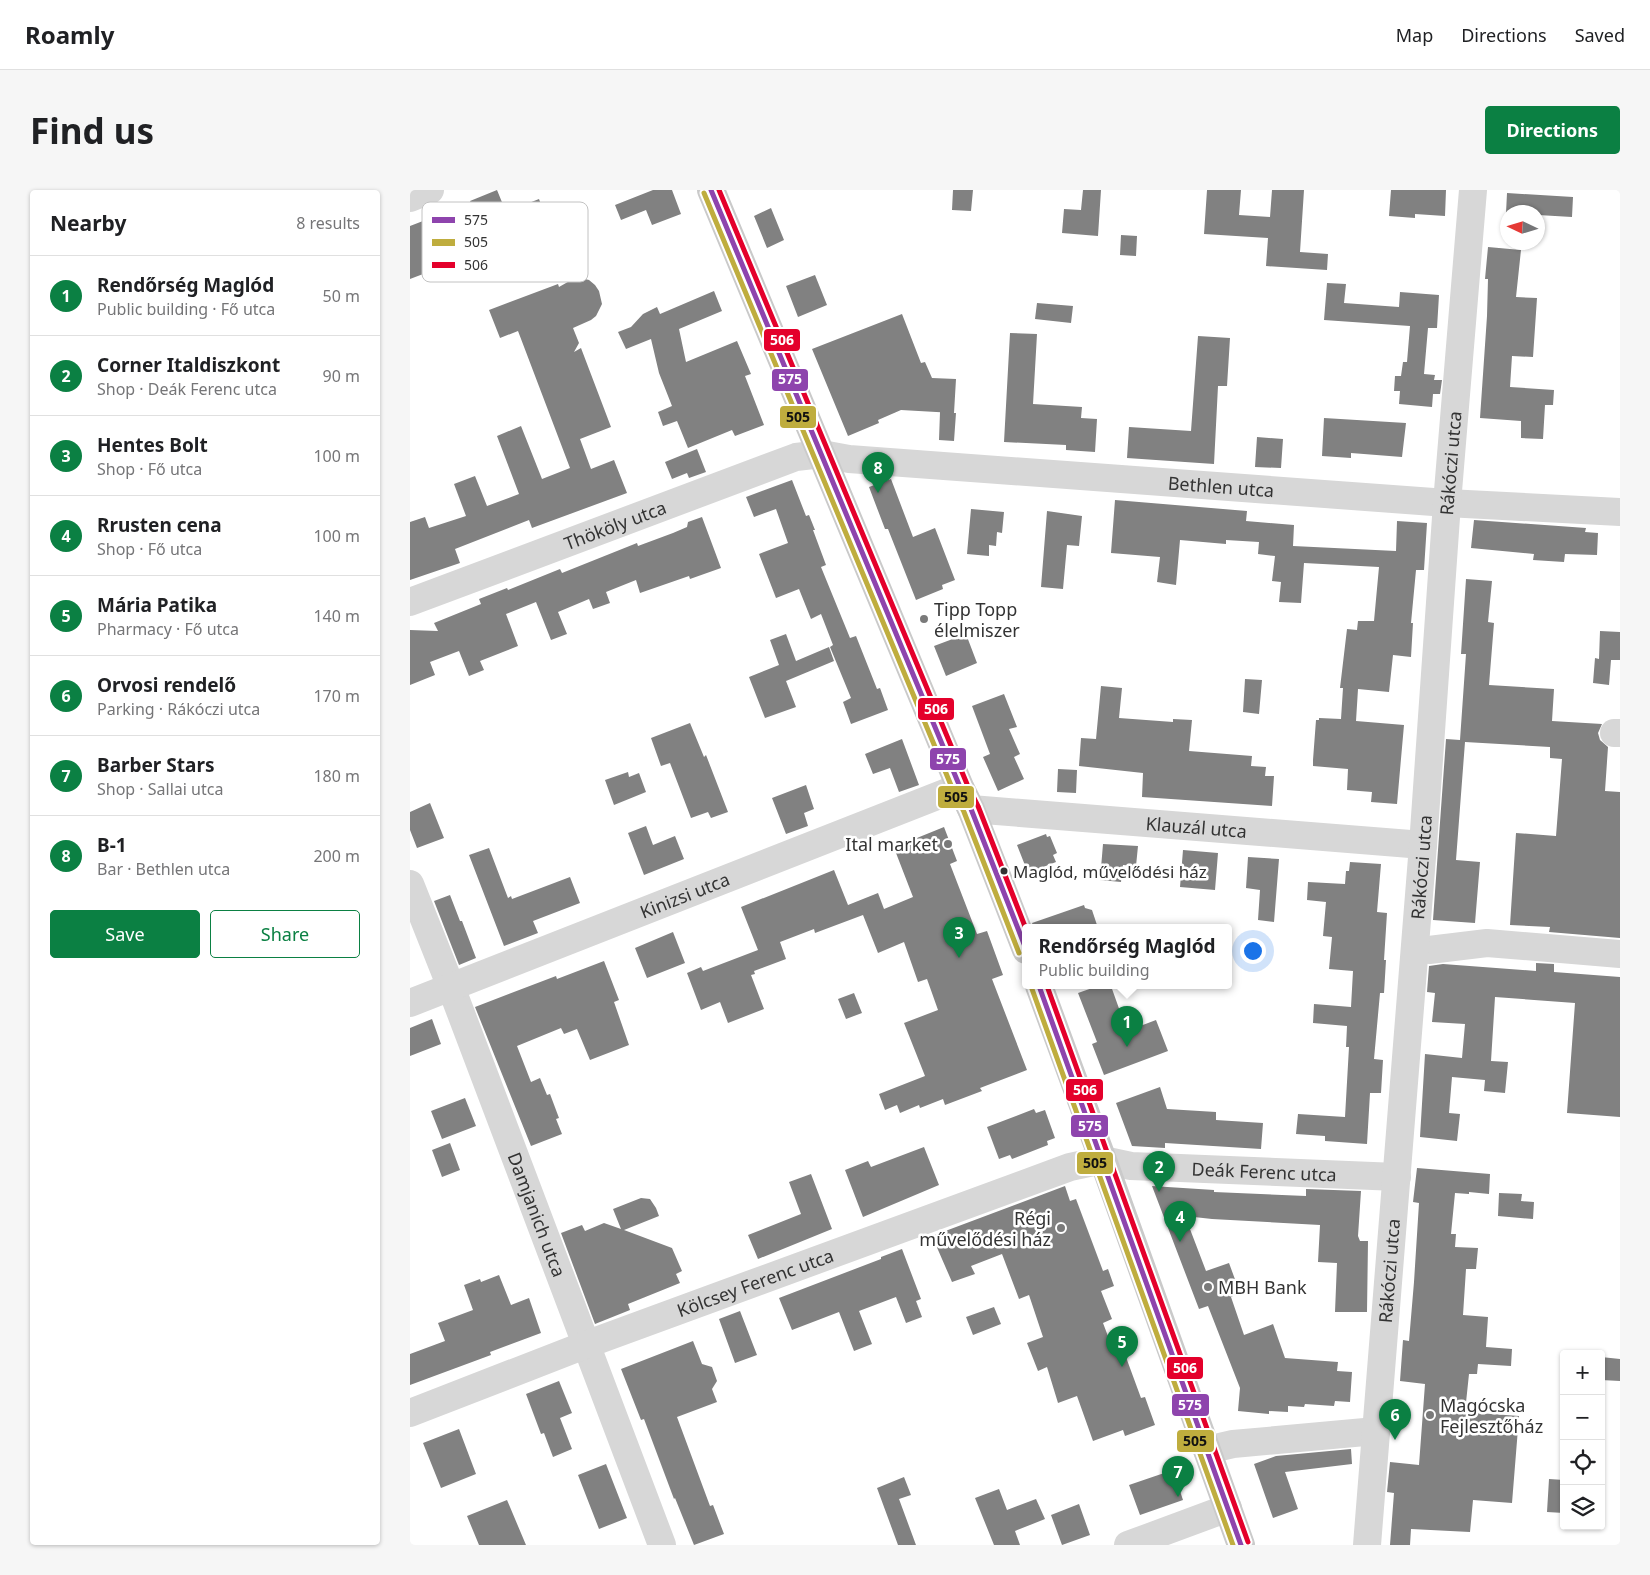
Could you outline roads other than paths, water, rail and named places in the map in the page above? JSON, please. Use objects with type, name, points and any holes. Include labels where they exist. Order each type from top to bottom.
[{"type":"main road","points":[[711,190],[965,798],[1022,940]]},
{"type":"main road","points":[[1040,989],[1241,1545]]},
{"type":"street","points":[[410,198],[430,190]]},
{"type":"street","name":"Rákóczi utca","points":[[1367,1545],[1423,845],[1447,503],[1474,190]]},
{"type":"street","name":"Bethlen utca","points":[[822,454],[848,458],[1447,503],[1620,512]]},
{"type":"street","name":"Thököly utca","points":[[410,602],[796,457],[822,454]]},
{"type":"street","name":"Klauzál utca","points":[[965,798],[1423,845]]},
{"type":"street","name":"Kinizsi utca","points":[[410,1003],[965,798]]},
{"type":"street","name":"Damjanich utca","points":[[410,884],[662,1545]]},
{"type":"street","points":[[1415,948],[1429,950],[1486,943],[1620,954]]},
{"type":"street","name":"Deák Ferenc utca","points":[[1103,1160],[1131,1166],[1397,1176]]},
{"type":"street","name":"Kölcsey Ferenc utca","points":[[410,1413],[585,1345],[1070,1167],[1103,1160]]},
{"type":"street","points":[[1207,1450],[1233,1444],[1376,1431]]},
{"type":"street","points":[[1128,1545],[1228,1508]]},
{"type":"place","name":"B-1","points":[[878,493]]},
{"type":"place","name":"Tipp Topp élelmiszer","points":[[924,619]]},
{"type":"place","name":"Ital market","points":[[948,844]]},
{"type":"place","name":"Maglód, művelődési ház","points":[[1004,871]]},
{"type":"place","name":"Hentes Bolt","points":[[959,958]]},
{"type":"place","name":"Rendőrség Maglód","points":[[1127,1047]]},
{"type":"place","name":"Corner Italdiszkont","points":[[1159,1192]]},
{"type":"place","name":"Régi művelődési ház","points":[[1061,1228]]},
{"type":"place","name":"Rrusten cena","points":[[1180,1242]]},
{"type":"place","name":"MBH Bank","points":[[1208,1287]]},
{"type":"place","name":"Mária Patika","points":[[1122,1367]]},
{"type":"place","name":"Magócska Fejlesztőház","points":[[1430,1415]]},
{"type":"place","name":"Orvosi rendelő","points":[[1395,1440]]},
{"type":"place","name":"Barber Stars","points":[[1178,1497]]}]
